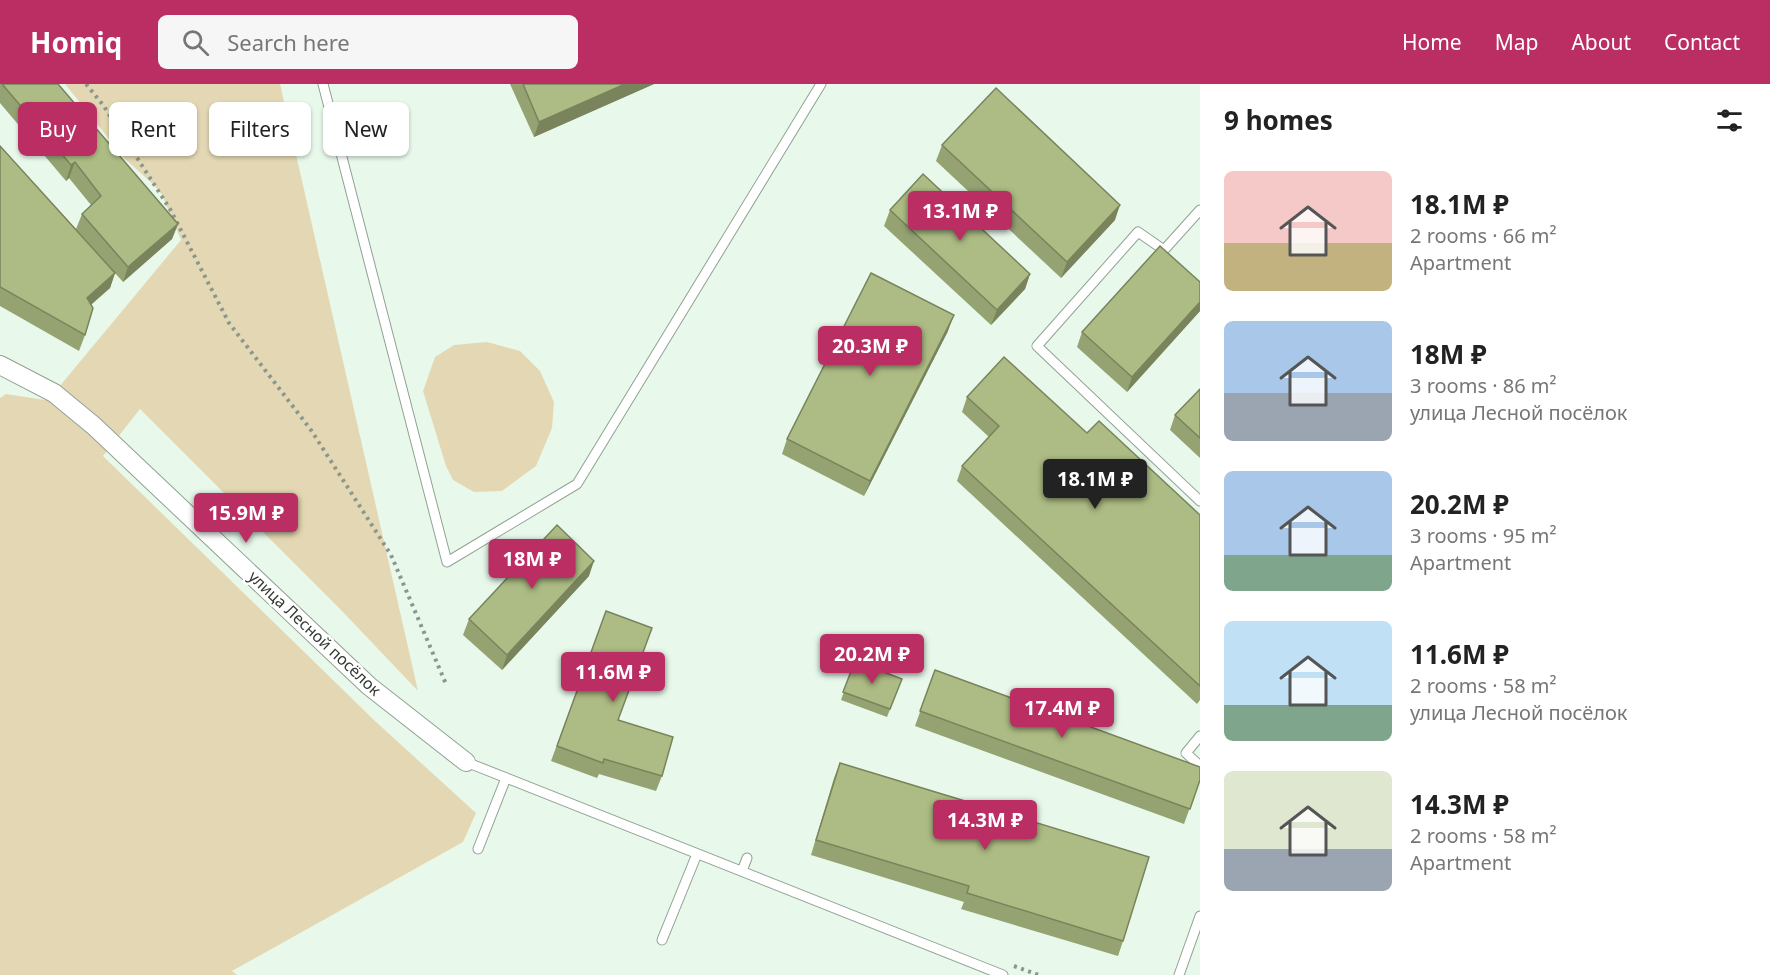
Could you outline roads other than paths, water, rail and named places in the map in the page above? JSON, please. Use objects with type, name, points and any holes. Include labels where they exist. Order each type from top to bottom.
[{"type":"street","name":"улица Лесной посёлок","points":[[0,365],[54,393],[94,426],[369,686],[466,762]]},
{"type":"lane","points":[[322,84],[447,562],[577,484],[821,84]]},
{"type":"lane","points":[[1200,210],[1164,250],[1138,232],[1037,346],[1200,501]]},
{"type":"lane","points":[[1200,736],[1186,753],[1200,766]]},
{"type":"lane","points":[[466,762],[1003,975]]},
{"type":"lane","points":[[478,849],[506,778]]},
{"type":"lane","points":[[662,940],[697,854]]},
{"type":"lane","points":[[742,872],[747,858]]},
{"type":"lane","points":[[1179,975],[1200,916]]}]
